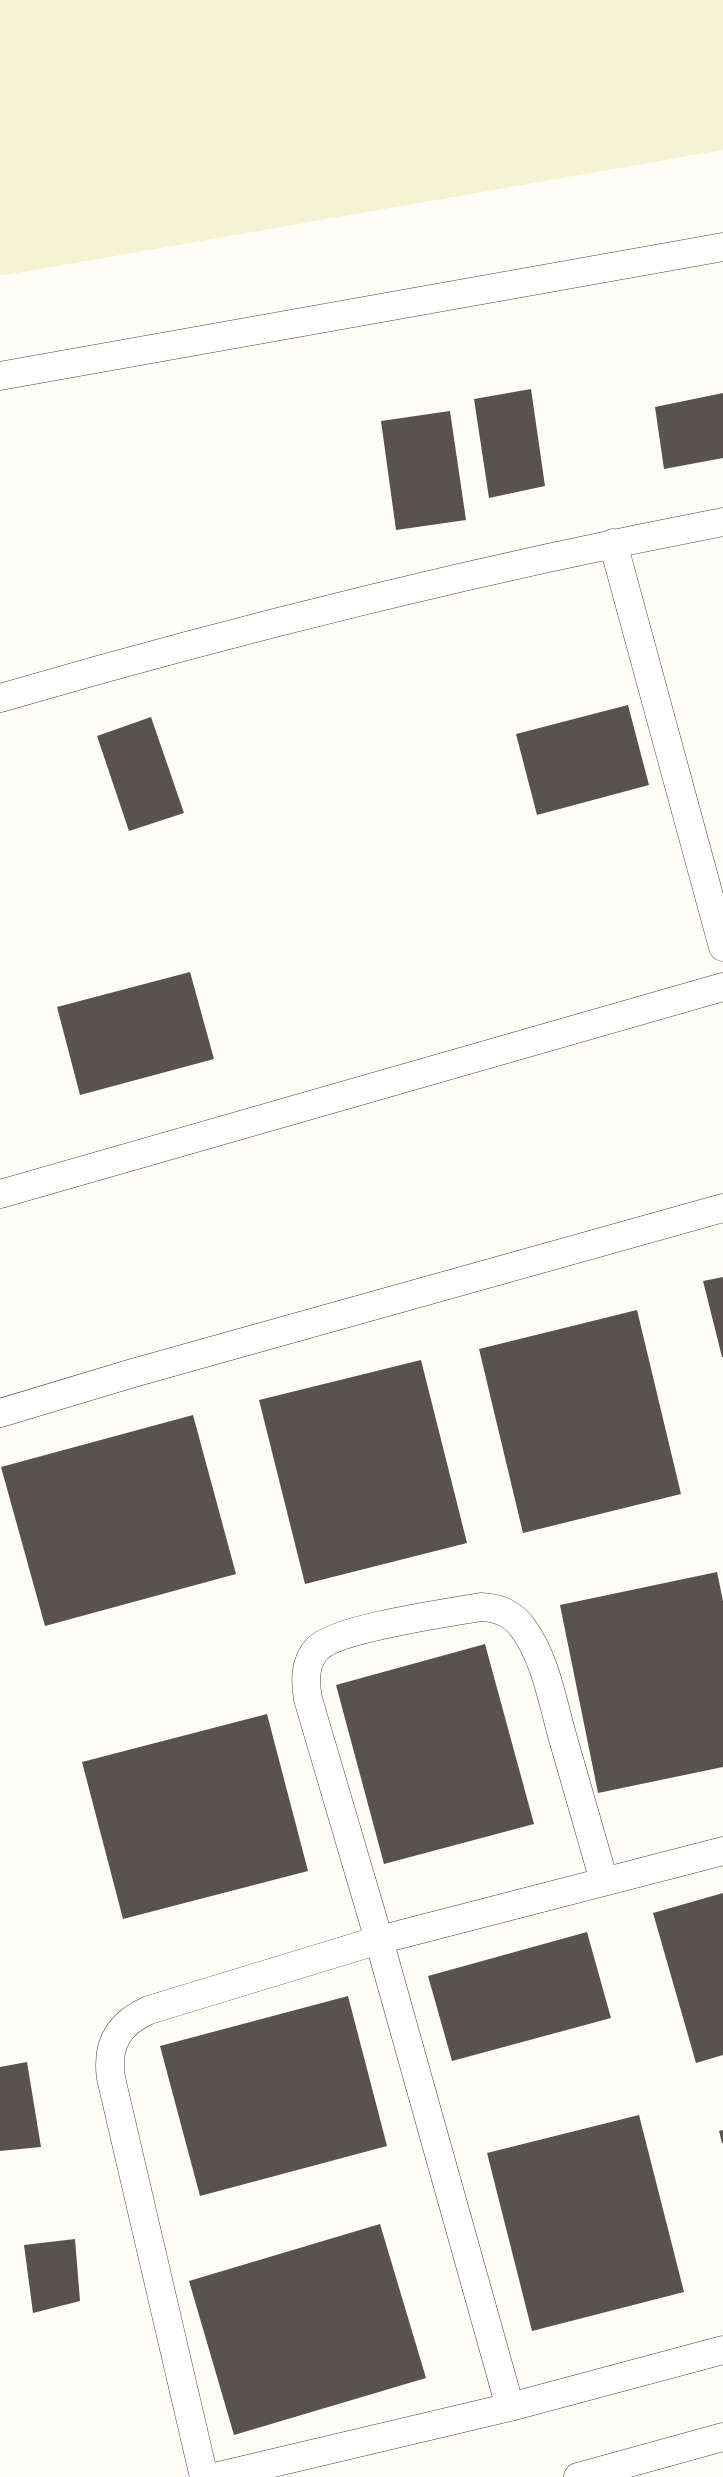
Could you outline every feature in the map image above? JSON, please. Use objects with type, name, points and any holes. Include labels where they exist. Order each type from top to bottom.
[{"type":"street","points":[[0,376],[723,247]]},
{"type":"street","points":[[0,698],[232,632],[613,543],[723,522]]},
{"type":"street","points":[[613,543],[723,946]]},
{"type":"street","points":[[0,1194],[723,988]]},
{"type":"street","points":[[0,1413],[132,1374],[723,1208]]},
{"type":"street","points":[[510,2407],[380,1940],[308,1699],[305,1680],[308,1665],[316,1650],[328,1640],[364,1629],[481,1607],[496,1608],[508,1613],[522,1626],[532,1643],[547,1679],[604,1881]]},
{"type":"street","points":[[204,2477],[111,2078],[109,2063],[111,2049],[123,2026],[131,2019],[149,2010],[380,1940],[723,1851]]},
{"type":"street","points":[[214,2477],[510,2407],[723,2350]]},
{"type":"street","points":[[578,2477],[723,2437]]},
{"type":"shaded area","points":[[0,0],[723,0],[723,150],[0,276]]},
{"type":"building","points":[[531,389],[545,486],[489,498],[474,399]]},
{"type":"building","points":[[723,393],[723,458],[664,469],[655,407]]},
{"type":"building","points":[[450,411],[466,520],[396,530],[381,421]]},
{"type":"building","points":[[628,705],[649,785],[537,815],[516,734]]},
{"type":"building","points":[[151,717],[184,813],[129,831],[97,736]]},
{"type":"building","points":[[190,972],[214,1059],[80,1095],[57,1007]]},
{"type":"building","points":[[723,1277],[723,1357],[722,1357],[703,1281]]},
{"type":"building","points":[[637,1310],[681,1494],[523,1533],[479,1349]]},
{"type":"building","points":[[421,1360],[467,1543],[305,1584],[259,1400]]},
{"type":"building","points":[[193,1415],[236,1574],[45,1626],[1,1467]]},
{"type":"building","points":[[717,1572],[723,1601],[723,1767],[598,1793],[560,1605]]},
{"type":"building","points":[[485,1644],[534,1824],[384,1864],[336,1685]]},
{"type":"building","points":[[267,1714],[308,1871],[123,1919],[82,1762]]},
{"type":"building","points":[[723,1893],[723,2055],[696,2063],[653,1913]]},
{"type":"building","points":[[587,1932],[611,2018],[452,2061],[428,1976]]},
{"type":"building","points":[[348,1996],[387,2146],[200,2196],[160,2046]]},
{"type":"building","points":[[27,2062],[41,2147],[0,2151],[0,2067]]},
{"type":"building","points":[[639,2115],[684,2292],[532,2331],[487,2153]]},
{"type":"building","points":[[723,2130],[723,2143],[722,2143],[719,2131]]},
{"type":"building","points":[[380,2224],[426,2378],[234,2435],[189,2281]]},
{"type":"building","points":[[75,2239],[80,2301],[33,2313],[24,2245]]}]
